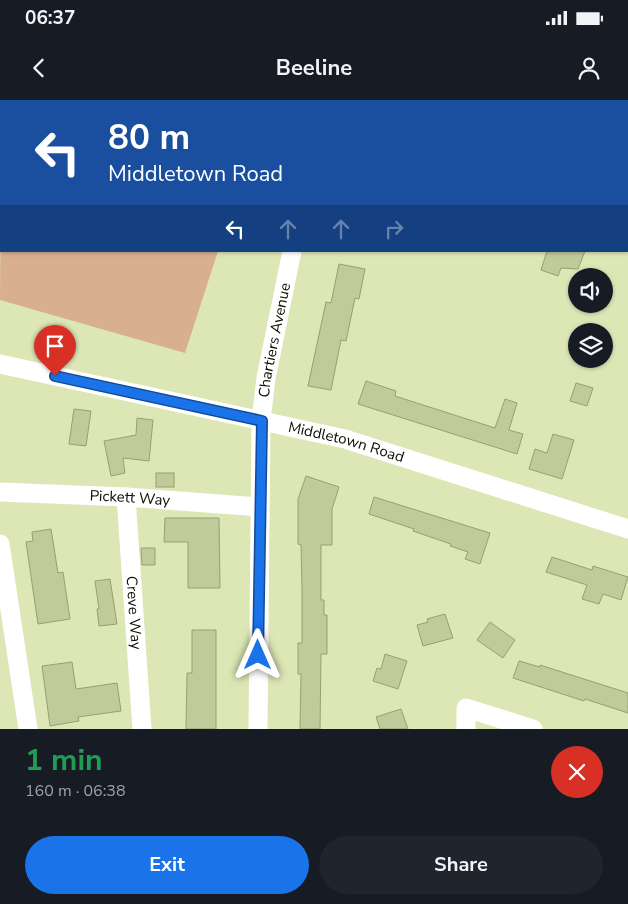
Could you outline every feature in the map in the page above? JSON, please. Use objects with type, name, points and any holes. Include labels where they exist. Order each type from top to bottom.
[{"type":"street","name":"Chartiers Avenue","points":[[258,729],[262,421],[266,378],[292,252]]},
{"type":"street","name":"Middletown Road","points":[[0,364],[345,439],[628,529]]},
{"type":"street","name":"Pickett Way","points":[[0,492],[126,497],[260,507]]},
{"type":"street","name":"Creve Way","points":[[126,497],[142,729]]},
{"type":"street","points":[[0,544],[28,729]]},
{"type":"street","points":[[466,729],[466,708],[533,729]]},
{"type":"shaded area","points":[[0,252],[218,252],[185,353],[0,300]]},
{"type":"building","points":[[547,252],[585,252],[578,268],[561,268],[558,276],[541,270]]},
{"type":"building","points":[[339,264],[365,269],[359,299],[355,298],[346,341],[341,340],[331,390],[308,386],[326,302],[331,303]]},
{"type":"building","points":[[366,381],[396,391],[395,396],[495,428],[505,399],[517,403],[509,430],[523,434],[517,454],[358,404]]},
{"type":"building","points":[[576,383],[593,388],[587,406],[570,401]]},
{"type":"building","points":[[74,409],[91,411],[86,446],[69,444]]},
{"type":"building","points":[[137,418],[153,420],[149,461],[123,458],[125,473],[111,476],[104,441],[136,435]]},
{"type":"building","points":[[553,434],[574,440],[562,479],[529,469],[535,449],[547,453]]},
{"type":"building","points":[[156,473],[174,473],[174,487],[156,487]]},
{"type":"building","points":[[306,476],[339,487],[332,509],[332,545],[321,545],[321,600],[324,600],[324,615],[327,615],[327,654],[321,654],[320,729],[300,729],[301,674],[298,674],[298,643],[302,643],[302,588],[301,545],[298,544],[298,499]]},
{"type":"building","points":[[374,497],[490,533],[480,564],[465,559],[468,552],[450,546],[451,544],[369,514]]},
{"type":"building","points":[[165,518],[219,518],[220,588],[188,588],[188,542],[164,542]]},
{"type":"building","points":[[51,529],[58,573],[63,572],[70,619],[38,624],[26,542],[33,541],[32,532]]},
{"type":"building","points":[[141,548],[155,548],[155,565],[142,565]]},
{"type":"building","points":[[552,557],[592,570],[593,566],[628,577],[621,600],[603,594],[599,604],[582,599],[587,585],[546,572]]},
{"type":"building","points":[[110,579],[117,624],[99,626],[97,609],[99,609],[95,581]]},
{"type":"building","points":[[445,614],[453,638],[423,646],[417,625],[428,622],[427,619]]},
{"type":"building","points":[[490,622],[515,640],[503,658],[477,640]]},
{"type":"building","points":[[192,630],[216,630],[216,729],[186,729],[187,673],[192,673]]},
{"type":"building","points":[[385,654],[407,661],[398,689],[373,681],[377,668],[381,669]]},
{"type":"building","points":[[519,661],[540,667],[540,665],[628,693],[628,713],[513,678]]},
{"type":"building","points":[[72,662],[76,689],[117,683],[121,711],[78,717],[79,721],[50,726],[42,666]]},
{"type":"building","points":[[401,709],[408,729],[380,729],[376,717]]},
{"type":"route","points":[[55,376],[262,421],[258,655]]}]
